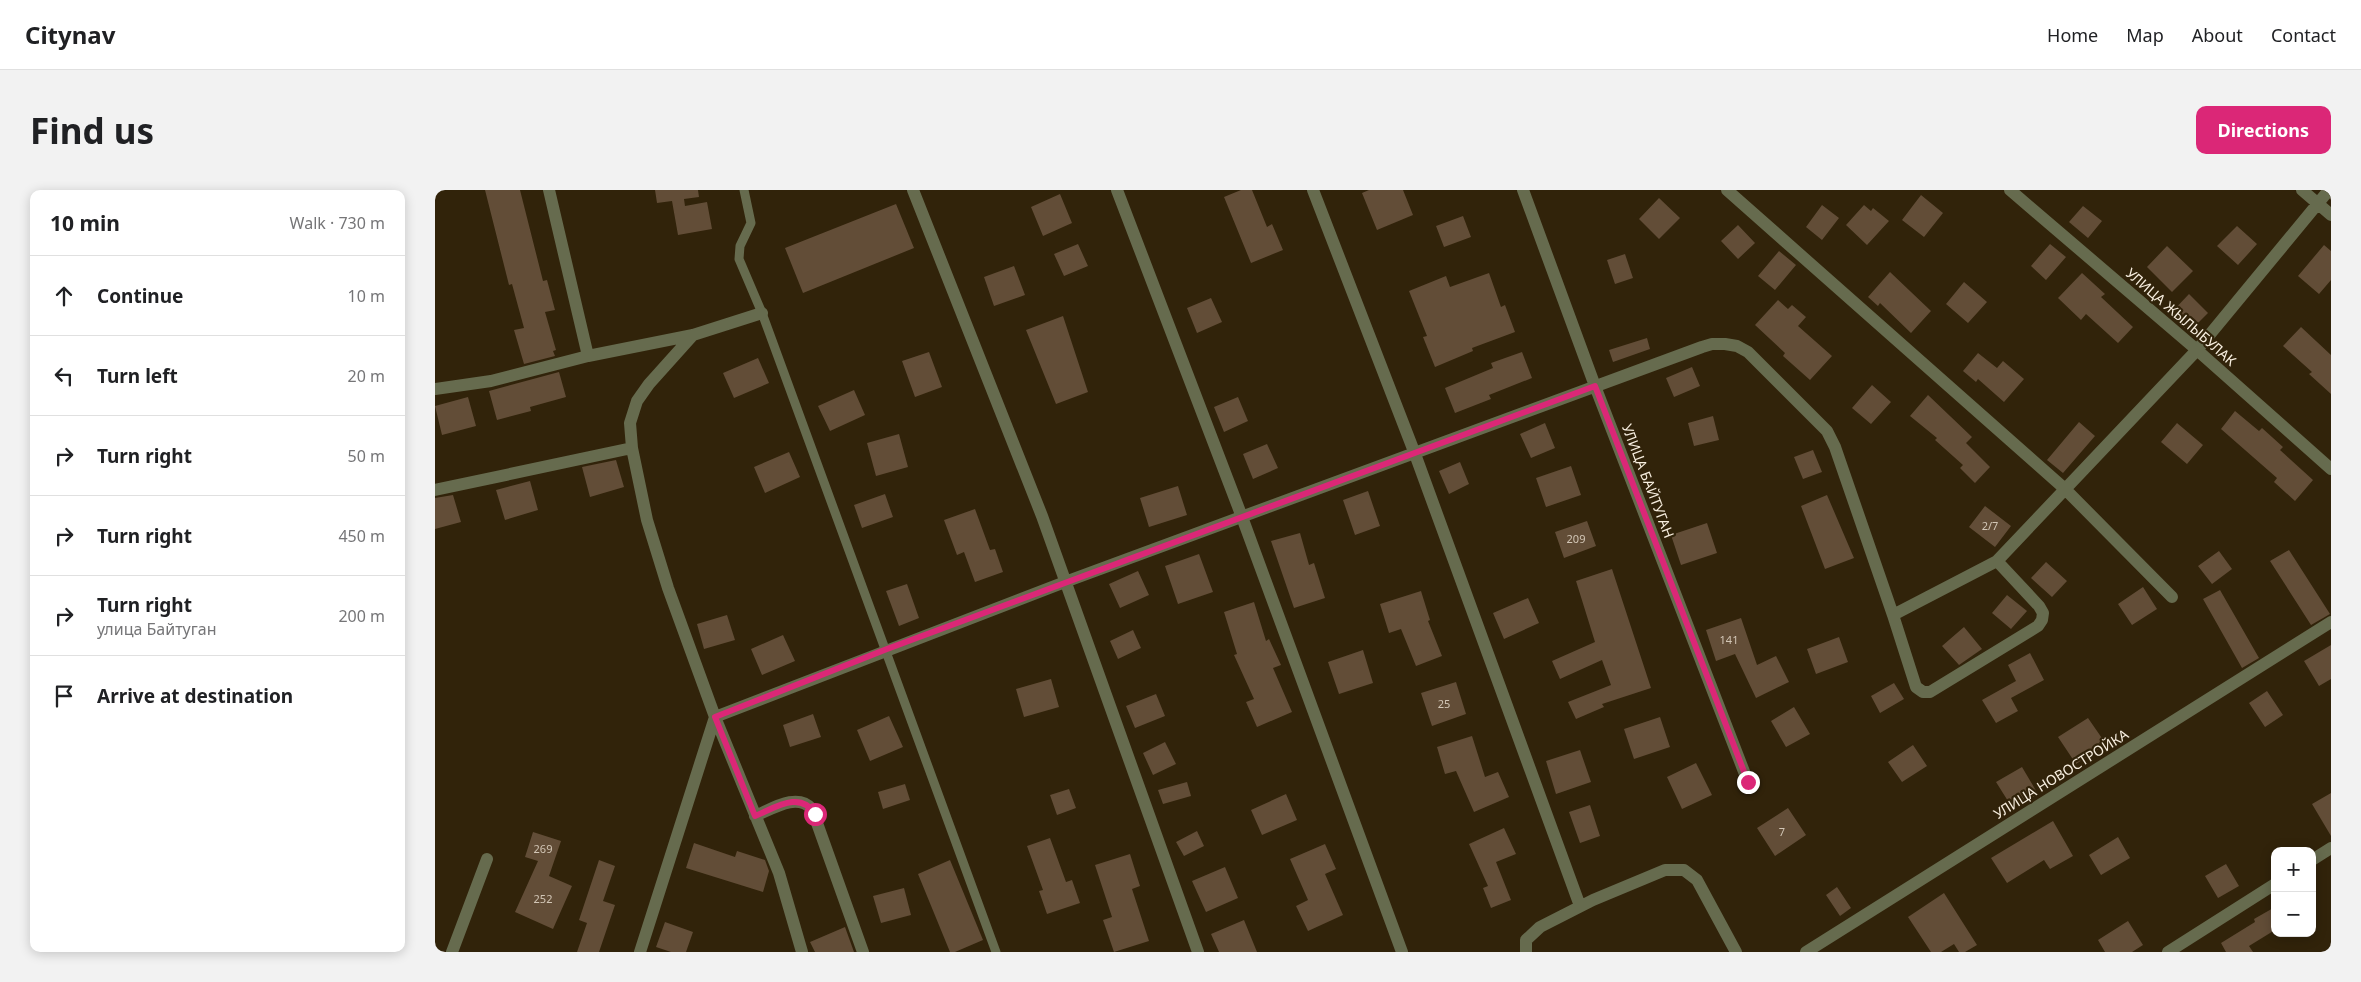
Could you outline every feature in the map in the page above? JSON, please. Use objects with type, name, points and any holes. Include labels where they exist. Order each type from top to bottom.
[{"type":"street","points":[[549,190],[589,356]]},
{"type":"street","points":[[913,190],[1042,516],[1198,952]]},
{"type":"street","points":[[1117,190],[1242,517],[1402,952]]},
{"type":"street","points":[[1313,190],[1415,454],[1580,906]]},
{"type":"street","name":"УЛИЦА БАЙТУГАН","points":[[1523,190],[1595,386],[1748,782]]},
{"type":"street","points":[[1727,190],[2065,489],[2172,597]]},
{"type":"street","name":"УЛИЦА ЖЫЛЫБУЛАК","points":[[2010,190],[2197,350],[2331,469]]},
{"type":"street","points":[[2302,190],[2331,215]]},
{"type":"street","points":[[1893,615],[1997,561],[2197,350],[2329,190]]},
{"type":"street","points":[[435,389],[491,381],[589,356],[693,335],[762,313]]},
{"type":"street","points":[[693,335],[649,384],[637,401],[630,423],[632,448],[650,529],[669,588],[715,717],[779,873],[801,952]]},
{"type":"street","points":[[715,717],[887,649],[1065,582],[1712,344],[1737,346],[1748,352],[1827,431],[1835,447],[1916,687],[1923,692],[1929,692],[2038,626],[2042,620],[2043,613],[2039,606],[1997,561]]},
{"type":"street","points":[[435,490],[632,448]]},
{"type":"street","name":"УЛИЦА НОВОСТРОЙКА","points":[[1806,952],[2331,622]]},
{"type":"street","points":[[640,952],[715,717]]},
{"type":"street","points":[[755,816],[793,801],[804,803],[812,810],[863,952]]},
{"type":"street","points":[[2316,857],[2331,848]]},
{"type":"street","points":[[452,952],[487,859]]},
{"type":"street","points":[[1525,952],[1525,940],[1540,927],[1580,906],[1665,870],[1684,870],[1697,880],[1736,952]]},
{"type":"street","points":[[2168,952],[2271,887]]},
{"type":"lane","points":[[745,190],[751,223],[740,246],[739,259],[762,313],[887,649],[996,952]]},
{"type":"building","points":[[485,190],[520,190],[543,281],[547,280],[555,310],[545,312],[556,350],[553,351],[555,356],[524,364],[514,330],[524,328],[512,284],[509,285]]},
{"type":"building","points":[[655,190],[698,190],[699,197],[684,199],[685,206],[707,202],[712,229],[678,235],[672,201],[657,203]]},
{"type":"building","points":[[1241,190],[1252,190],[1267,227],[1272,224],[1283,250],[1251,263],[1224,197]]},
{"type":"building","points":[[1369,190],[1403,190],[1413,215],[1377,230],[1362,193]]},
{"type":"building","points":[[1060,194],[1072,223],[1043,236],[1031,207]]},
{"type":"building","points":[[1921,195],[1943,213],[1924,237],[1902,220]]},
{"type":"building","points":[[1659,198],[1680,218],[1659,239],[1639,219]]},
{"type":"building","points":[[896,204],[914,248],[803,293],[785,248]]},
{"type":"building","points":[[1822,205],[1839,218],[1822,240],[1806,227]]},
{"type":"building","points":[[1864,205],[1871,211],[1873,208],[1889,221],[1867,245],[1846,225]]},
{"type":"building","points":[[2083,206],[2102,221],[2088,238],[2069,222]]},
{"type":"building","points":[[1463,216],[1471,237],[1444,247],[1436,226]]},
{"type":"building","points":[[1738,225],[1755,243],[1738,259],[1721,241]]},
{"type":"building","points":[[2237,226],[2257,244],[2238,265],[2217,246]]},
{"type":"building","points":[[1078,244],[1088,266],[1064,276],[1054,254]]},
{"type":"building","points":[[2050,244],[2066,257],[2046,280],[2031,266]]},
{"type":"building","points":[[2324,245],[2331,251],[2331,280],[2319,294],[2298,276]]},
{"type":"building","points":[[2167,246],[2193,271],[2172,292],[2147,267]]},
{"type":"building","points":[[1779,251],[1796,265],[1775,290],[1758,276]]},
{"type":"building","points":[[1625,254],[1633,278],[1615,284],[1607,260]]},
{"type":"building","points":[[1014,266],[1025,295],[994,306],[984,277]]},
{"type":"building","points":[[1890,272],[1931,311],[1911,333],[1880,303],[1878,306],[1868,297]]},
{"type":"building","points":[[1489,273],[1501,307],[1505,305],[1515,332],[1472,348],[1473,351],[1435,367],[1423,337],[1427,336],[1409,291],[1446,276],[1450,287]]},
{"type":"building","points":[[2082,273],[2105,294],[2101,297],[2133,327],[2118,343],[2086,314],[2081,320],[2058,298]]},
{"type":"building","points":[[1964,282],[1987,302],[1968,323],[1946,304]]},
{"type":"building","points":[[2189,294],[2208,313],[2189,332],[2170,314]]},
{"type":"building","points":[[1211,298],[1222,322],[1197,333],[1187,308]]},
{"type":"building","points":[[1778,300],[1788,309],[1792,305],[1806,317],[1798,326],[1832,356],[1810,380],[1783,356],[1785,353],[1755,325]]},
{"type":"building","points":[[1063,316],[1088,392],[1056,404],[1026,330]]},
{"type":"building","points":[[2301,327],[2331,355],[2331,394],[2309,374],[2312,372],[2283,346]]},
{"type":"building","points":[[1647,338],[1650,349],[1613,362],[1609,350]]},
{"type":"building","points":[[929,352],[942,387],[915,397],[902,361]]},
{"type":"building","points":[[1522,352],[1532,378],[1489,395],[1491,399],[1455,413],[1445,388],[1493,368],[1491,363]]},
{"type":"building","points":[[1978,353],[1997,368],[2003,361],[2024,379],[2004,402],[1978,379],[1976,382],[1963,371]]},
{"type":"building","points":[[758,358],[769,383],[734,398],[723,373]]},
{"type":"building","points":[[1692,367],[1700,386],[1674,397],[1666,378]]},
{"type":"building","points":[[559,372],[566,397],[530,407],[531,411],[497,420],[489,391]]},
{"type":"building","points":[[1872,385],[1891,402],[1871,424],[1852,408]]},
{"type":"building","points":[[854,390],[865,415],[830,431],[818,406]]},
{"type":"building","points":[[1928,395],[1972,437],[1966,443],[1990,467],[1975,483],[1960,468],[1963,465],[1935,440],[1937,438],[1910,416]]},
{"type":"building","points":[[468,397],[476,426],[442,435],[435,406]]},
{"type":"building","points":[[1238,397],[1248,421],[1224,432],[1214,407]]},
{"type":"building","points":[[2235,411],[2259,431],[2262,428],[2283,447],[2280,450],[2313,480],[2295,501],[2274,482],[2277,478],[2221,429]]},
{"type":"building","points":[[1713,416],[1719,440],[1694,446],[1688,423]]},
{"type":"building","points":[[2079,422],[2095,436],[2063,473],[2047,460]]},
{"type":"building","points":[[1545,423],[1555,448],[1531,458],[1520,434]]},
{"type":"building","points":[[2177,423],[2203,445],[2187,464],[2161,442]]},
{"type":"building","points":[[899,434],[908,467],[876,476],[867,443]]},
{"type":"building","points":[[1267,444],[1278,468],[1253,479],[1243,454]]},
{"type":"building","points":[[1813,450],[1822,472],[1803,479],[1794,457]]},
{"type":"building","points":[[789,452],[800,477],[765,493],[754,467]]},
{"type":"building","points":[[616,460],[624,487],[590,497],[582,467]]},
{"type":"building","points":[[1460,462],[1469,484],[1449,494],[1439,471]]},
{"type":"building","points":[[1571,466],[1581,495],[1546,507],[1536,478]]},
{"type":"building","points":[[530,481],[538,510],[505,520],[496,490]]},
{"type":"building","points":[[1178,486],[1187,515],[1149,527],[1140,498]]},
{"type":"building","points":[[1368,491],[1380,526],[1355,535],[1343,500]]},
{"type":"building","points":[[885,494],[893,517],[862,528],[854,505]]},
{"type":"building","points":[[453,495],[461,522],[435,529],[435,498]]},
{"type":"building","points":[[1827,495],[1854,558],[1825,569],[1801,506]]},
{"type":"building","points":[[1985,506],[2011,526],[1995,547],[1969,527]]},
{"type":"building","points":[[975,509],[990,550],[995,549],[1003,572],[975,582],[964,552],[957,555],[944,520]]},
{"type":"building","points":[[1587,521],[1596,546],[1564,558],[1555,532]]},
{"type":"building","points":[[1707,523],[1717,553],[1681,565],[1671,535]]},
{"type":"building","points":[[1300,533],[1309,565],[1314,563],[1325,598],[1294,608],[1271,541]]},
{"type":"building","points":[[2289,550],[2330,614],[2311,625],[2270,561]]},
{"type":"building","points":[[2219,551],[2232,569],[2212,584],[2198,566]]},
{"type":"building","points":[[1199,554],[1213,592],[1178,604],[1165,566]]},
{"type":"building","points":[[2046,562],[2067,581],[2052,597],[2031,578]]},
{"type":"building","points":[[1612,569],[1651,688],[1602,704],[1604,707],[1576,719],[1568,702],[1611,685],[1602,660],[1560,679],[1552,661],[1595,642],[1576,581]]},
{"type":"building","points":[[1138,571],[1149,595],[1120,608],[1109,584]]},
{"type":"building","points":[[907,584],[919,618],[899,626],[886,591]]},
{"type":"building","points":[[2143,587],[2157,609],[2132,625],[2118,604]]},
{"type":"building","points":[[2220,590],[2259,658],[2242,668],[2203,599]]},
{"type":"building","points":[[1421,591],[1430,620],[1428,621],[1442,656],[1416,666],[1401,629],[1389,633],[1380,604]]},
{"type":"building","points":[[2007,595],[2027,611],[2011,629],[1992,613]]},
{"type":"building","points":[[1528,598],[1539,623],[1504,639],[1493,613]]},
{"type":"building","points":[[1254,602],[1266,641],[1269,639],[1281,665],[1273,668],[1292,712],[1257,727],[1246,702],[1254,699],[1234,655],[1237,654],[1224,612]]},
{"type":"building","points":[[727,615],[735,640],[704,649],[697,624]]},
{"type":"building","points":[[1741,618],[1757,665],[1776,656],[1789,682],[1756,698],[1735,654],[1716,661],[1706,630]]},
{"type":"building","points":[[1964,627],[1982,649],[1959,665],[1942,646]]},
{"type":"building","points":[[1133,630],[1141,648],[1118,659],[1110,641]]},
{"type":"building","points":[[783,635],[795,661],[762,675],[751,649]]},
{"type":"building","points":[[1839,637],[1848,662],[1816,674],[1807,649]]},
{"type":"building","points":[[2331,645],[2331,679],[2319,686],[2304,661]]},
{"type":"building","points":[[1363,650],[1373,683],[1339,694],[1328,662]]},
{"type":"building","points":[[2030,653],[2044,680],[2011,698],[2018,711],[1996,723],[1982,700],[2016,681],[2008,665]]},
{"type":"building","points":[[1051,679],[1059,707],[1024,717],[1016,689]]},
{"type":"building","points":[[1456,682],[1466,714],[1432,726],[1421,693]]},
{"type":"building","points":[[1894,683],[1904,699],[1880,713],[1871,696]]},
{"type":"building","points":[[2267,691],[2283,715],[2265,727],[2249,703]]},
{"type":"building","points":[[1156,694],[1165,716],[1135,728],[1126,706]]},
{"type":"building","points":[[1794,707],[1810,734],[1786,747],[1771,721]]},
{"type":"building","points":[[813,714],[821,737],[790,747],[783,725]]},
{"type":"building","points":[[889,716],[903,747],[870,761],[857,730]]},
{"type":"building","points":[[1660,717],[1670,747],[1634,759],[1624,729]]},
{"type":"building","points":[[2088,718],[2106,744],[2076,764],[2058,737]]},
{"type":"building","points":[[1472,736],[1485,777],[1498,772],[1509,797],[1474,812],[1456,771],[1445,774],[1437,747]]},
{"type":"building","points":[[1165,742],[1176,764],[1153,775],[1143,753]]},
{"type":"building","points":[[1913,745],[1927,766],[1902,782],[1888,762]]},
{"type":"building","points":[[1580,750],[1591,782],[1556,794],[1546,761]]},
{"type":"building","points":[[1696,763],[1712,795],[1682,809],[1667,777]]},
{"type":"building","points":[[2022,767],[2038,794],[2013,809],[1996,782]]},
{"type":"building","points":[[1187,782],[1191,796],[1163,804],[1158,790]]},
{"type":"building","points":[[905,784],[910,800],[883,809],[878,792]]},
{"type":"building","points":[[1069,789],[1076,808],[1057,815],[1050,795]]},
{"type":"building","points":[[2331,793],[2331,836],[2312,804]]},
{"type":"building","points":[[1286,794],[1297,820],[1262,835],[1251,810]]},
{"type":"building","points":[[1590,805],[1600,836],[1580,843],[1569,812]]},
{"type":"building","points":[[1788,808],[1806,835],[1775,856],[1757,828]]},
{"type":"building","points":[[2053,821],[2073,856],[2050,869],[2044,860],[2007,883],[1991,858]]},
{"type":"building","points":[[1504,828],[1516,854],[1496,862],[1511,900],[1491,908],[1483,888],[1488,886],[1469,844]]},
{"type":"building","points":[[1197,831],[1204,846],[1184,856],[1176,842]]},
{"type":"building","points":[[533,832],[561,841],[549,876],[572,886],[553,929],[515,912],[538,861],[525,857]]},
{"type":"building","points":[[2118,837],[2130,858],[2101,875],[2089,855]]},
{"type":"building","points":[[1050,838],[1066,882],[1072,880],[1080,903],[1047,914],[1039,891],[1043,890],[1027,846]]},
{"type":"building","points":[[694,843],[735,857],[737,851],[765,860],[769,871],[763,892],[686,868]]},
{"type":"building","points":[[1325,844],[1336,869],[1325,874],[1343,915],[1308,931],[1296,906],[1308,900],[1290,859]]},
{"type":"building","points":[[1130,854],[1140,886],[1132,889],[1149,941],[1114,952],[1103,920],[1112,917],[1095,865]]},
{"type":"building","points":[[599,860],[615,866],[603,901],[615,905],[599,952],[577,952],[587,923],[579,920]]},
{"type":"building","points":[[950,860],[983,940],[955,952],[950,952],[918,874]]},
{"type":"building","points":[[2226,864],[2239,886],[2218,898],[2205,876]]},
{"type":"building","points":[[1225,867],[1238,898],[1206,912],[1192,881]]},
{"type":"building","points":[[1837,887],[1851,908],[1840,916],[1826,895]]},
{"type":"building","points":[[904,888],[911,915],[881,923],[873,896]]},
{"type":"building","points":[[1944,893],[1977,945],[1965,952],[1959,952],[1954,944],[1941,952],[1931,952],[1908,917]]},
{"type":"building","points":[[2271,909],[2271,932],[2249,946],[2253,952],[2226,952],[2221,943],[2255,922],[2254,919]]},
{"type":"building","points":[[1244,920],[1257,952],[1219,952],[1211,934]]},
{"type":"building","points":[[2128,921],[2143,945],[2132,952],[2105,952],[2098,940]]},
{"type":"building","points":[[665,922],[693,932],[686,952],[671,952],[656,947]]},
{"type":"building","points":[[845,927],[854,952],[815,952],[810,942]]},
{"type":"route","points":[[815,814],[808,805],[793,801],[755,816],[715,717],[887,649],[1065,582],[1595,386],[1748,782]]}]
